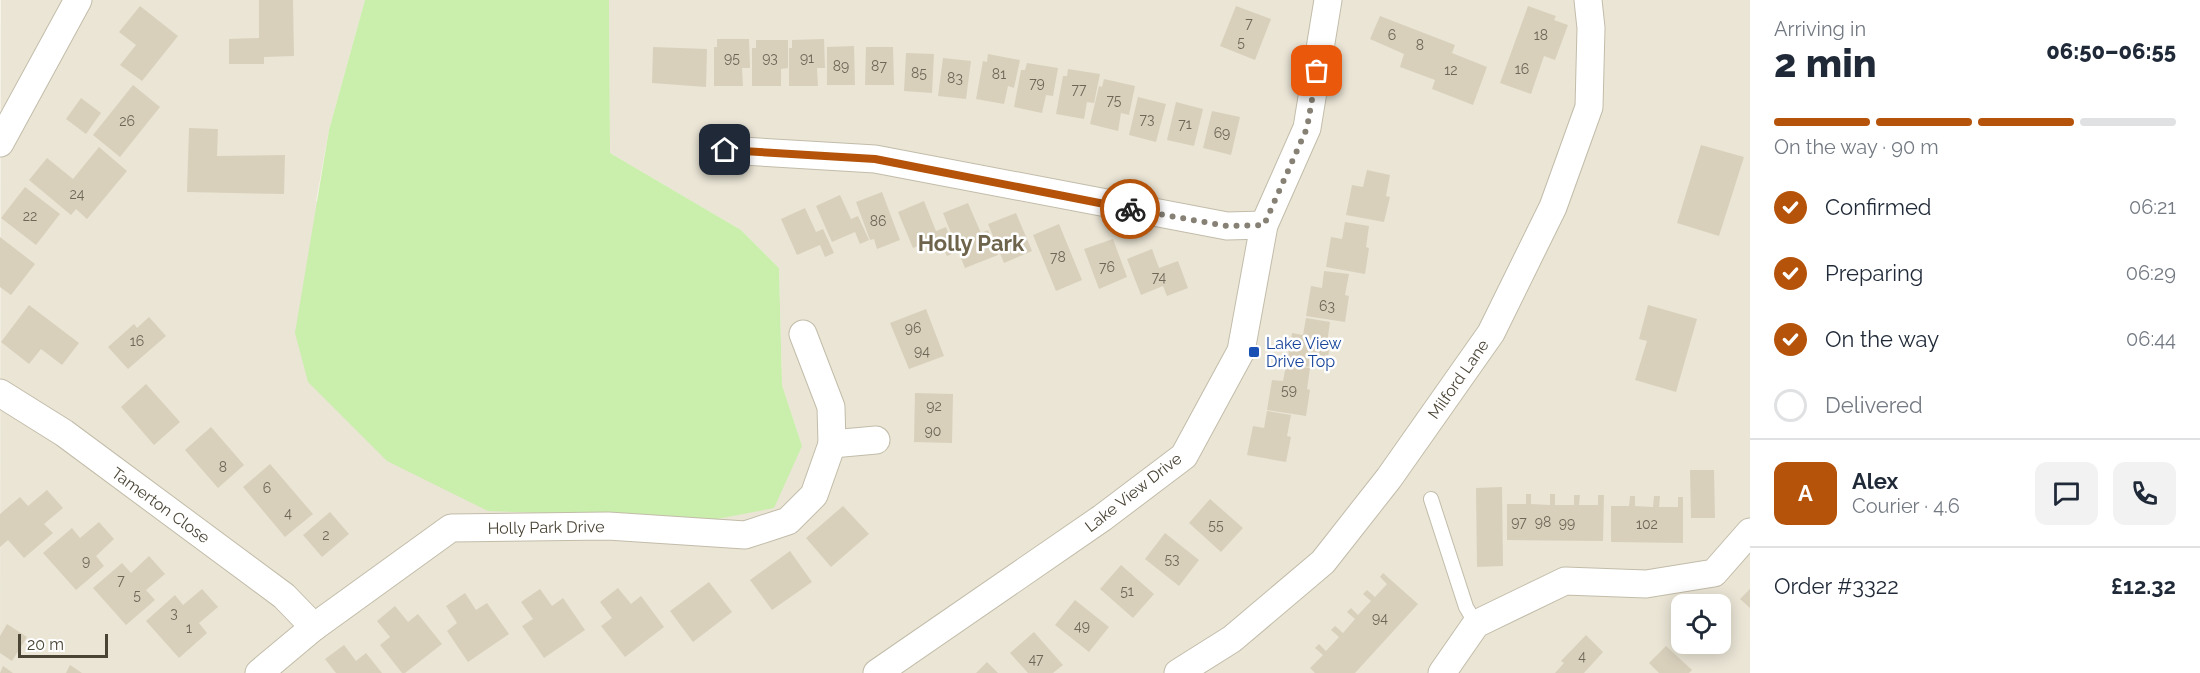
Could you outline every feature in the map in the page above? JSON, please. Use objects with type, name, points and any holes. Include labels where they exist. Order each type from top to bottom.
[{"type":"street","points":[[0,143],[78,0]]},
{"type":"street","name":"Lake View Drive","points":[[877,673],[1102,518],[1184,456],[1241,351],[1264,225],[1307,128],[1328,0]]},
{"type":"street","name":"Milford Lane","points":[[1178,673],[1232,639],[1323,562],[1389,478],[1491,333],[1553,207],[1589,107],[1591,28],[1588,0]]},
{"type":"street","points":[[725,150],[875,159],[1227,226],[1264,225]]},
{"type":"street","name":"Holly Park Drive","points":[[259,673],[314,627],[451,528],[608,526],[746,535],[788,521],[814,495],[832,444],[831,407],[802,334]]},
{"type":"street","name":"Tamerton Close","points":[[0,393],[64,433],[284,596],[314,627]]},
{"type":"street","points":[[832,444],[876,440]]},
{"type":"street","points":[[1442,673],[1476,624],[1565,580],[1646,584],[1714,573],[1750,532]]},
{"type":"lane","points":[[1431,499],[1466,607],[1476,624]]},
{"type":"shaded area","points":[[1,0],[365,0],[329,130],[316,201],[802,446],[782,385],[779,268],[741,230],[610,153],[609,0],[1750,0],[1750,673],[0,673]]},
{"type":"green space","points":[[365,0],[609,0],[610,153],[741,230],[779,268],[782,385],[802,446],[774,508],[717,519],[488,511],[387,461],[308,382],[295,333],[329,130]]},
{"type":"building","points":[[259,0],[293,0],[294,56],[264,57],[264,64],[229,64],[229,39],[259,38]]},
{"type":"building","points":[[140,6],[178,36],[142,81],[120,65],[136,45],[119,32]]},
{"type":"building","points":[[1236,6],[1271,19],[1255,60],[1220,46]]},
{"type":"building","points":[[1528,6],[1556,16],[1554,20],[1568,25],[1555,60],[1544,56],[1531,94],[1500,83]]},
{"type":"building","points":[[1380,16],[1455,45],[1452,53],[1487,67],[1473,105],[1432,89],[1435,80],[1400,67],[1404,54],[1370,39]]},
{"type":"building","points":[[717,39],[749,39],[750,68],[742,68],[743,86],[714,86],[714,47],[717,47]]},
{"type":"building","points":[[824,39],[825,68],[817,68],[818,86],[789,86],[789,48],[792,48],[792,40]]},
{"type":"building","points":[[756,40],[788,40],[788,68],[781,69],[781,86],[752,86],[752,48],[756,48]]},
{"type":"building","points":[[854,46],[855,85],[827,85],[827,47]]},
{"type":"building","points":[[653,47],[707,49],[706,87],[652,83]]},
{"type":"building","points":[[866,47],[893,47],[894,85],[865,85]]},
{"type":"building","points":[[906,53],[934,54],[932,93],[904,91]]},
{"type":"building","points":[[988,54],[1020,60],[1014,88],[1008,86],[1004,104],[976,99],[983,61],[987,62]]},
{"type":"building","points":[[943,58],[971,61],[966,99],[938,96]]},
{"type":"building","points":[[1027,63],[1058,68],[1053,96],[1046,95],[1042,113],[1014,107],[1021,70],[1025,70]]},
{"type":"building","points":[[1068,69],[1100,74],[1094,103],[1087,102],[1084,119],[1056,114],[1063,76],[1067,76]]},
{"type":"building","points":[[1104,79],[1135,86],[1129,115],[1121,113],[1118,131],[1090,124],[1099,86],[1102,87]]},
{"type":"building","points":[[133,85],[160,107],[120,157],[93,135]]},
{"type":"building","points":[[1138,97],[1166,104],[1156,142],[1129,135]]},
{"type":"building","points":[[81,98],[101,113],[86,134],[66,119]]},
{"type":"building","points":[[1176,102],[1203,109],[1194,146],[1167,140]]},
{"type":"building","points":[[1212,111],[1240,117],[1231,155],[1203,148]]},
{"type":"building","points":[[189,128],[218,129],[217,156],[285,155],[284,194],[187,192]]},
{"type":"building","points":[[1701,145],[1744,157],[1719,236],[1677,223]]},
{"type":"building","points":[[99,147],[127,171],[87,219],[76,209],[71,215],[29,180],[47,158],[73,179]]},
{"type":"building","points":[[1367,170],[1390,175],[1386,196],[1390,197],[1384,222],[1346,215],[1352,185],[1363,187]]},
{"type":"building","points":[[25,187],[60,214],[36,245],[1,218]]},
{"type":"building","points":[[882,192],[900,240],[877,249],[874,239],[870,240],[856,202]]},
{"type":"building","points":[[840,195],[851,219],[858,216],[869,240],[860,244],[855,232],[832,242],[816,206]]},
{"type":"building","points":[[924,201],[936,231],[946,227],[956,252],[947,256],[939,238],[913,248],[898,212]]},
{"type":"building","points":[[968,203],[981,233],[988,230],[998,255],[965,268],[943,213]]},
{"type":"building","points":[[805,208],[816,232],[823,229],[834,253],[825,257],[820,245],[797,255],[781,219]]},
{"type":"building","points":[[1016,213],[1032,251],[1004,263],[988,224]]},
{"type":"building","points":[[1345,222],[1369,226],[1366,247],[1369,248],[1365,274],[1326,267],[1331,237],[1342,239]]},
{"type":"building","points":[[1059,224],[1082,280],[1056,291],[1033,235]]},
{"type":"building","points":[[0,237],[35,264],[11,295],[0,287]]},
{"type":"building","points":[[1113,239],[1127,277],[1099,289],[1084,249]]},
{"type":"building","points":[[1152,249],[1159,268],[1178,261],[1188,288],[1167,296],[1163,286],[1141,295],[1127,259]]},
{"type":"building","points":[[1324,271],[1349,274],[1345,295],[1349,296],[1345,322],[1306,316],[1311,286],[1322,288]]},
{"type":"building","points":[[29,305],[79,343],[62,365],[41,349],[29,364],[1,342]]},
{"type":"building","points":[[1648,305],[1697,319],[1676,392],[1635,380],[1647,341],[1639,339]]},
{"type":"building","points":[[926,309],[944,356],[909,369],[890,323]]},
{"type":"building","points":[[149,317],[166,336],[128,369],[108,347],[134,324],[137,328]]},
{"type":"building","points":[[1306,318],[1330,322],[1327,343],[1330,344],[1326,369],[1287,364],[1292,333],[1303,335]]},
{"type":"building","points":[[1286,365],[1310,368],[1307,389],[1310,390],[1306,416],[1267,410],[1272,380],[1283,381]]},
{"type":"building","points":[[146,384],[180,422],[154,445],[121,407]]},
{"type":"building","points":[[915,393],[953,394],[952,443],[914,442]]},
{"type":"building","points":[[1267,411],[1291,415],[1287,436],[1291,437],[1286,462],[1247,455],[1253,426],[1264,428]]},
{"type":"building","points":[[211,427],[244,465],[218,488],[185,450]]},
{"type":"building","points":[[270,464],[313,514],[285,537],[243,487]]},
{"type":"building","points":[[1690,470],[1714,470],[1715,518],[1691,518]]},
{"type":"building","points":[[1502,487],[1503,566],[1477,567],[1476,488]]},
{"type":"building","points":[[47,490],[63,508],[44,524],[53,533],[24,558],[8,540],[0,547],[0,514],[20,497],[28,506]]},
{"type":"building","points":[[1526,494],[1531,494],[1531,504],[1550,505],[1550,494],[1555,494],[1555,505],[1574,505],[1574,495],[1580,495],[1579,505],[1598,505],[1598,495],[1604,495],[1603,541],[1507,540],[1507,504],[1526,504]]},
{"type":"building","points":[[1630,496],[1635,496],[1635,506],[1653,507],[1654,496],[1660,496],[1659,507],[1678,507],[1678,497],[1683,497],[1683,543],[1611,542],[1611,506],[1629,506]]},
{"type":"building","points":[[1210,499],[1243,528],[1221,552],[1189,523]]},
{"type":"building","points":[[843,506],[869,534],[831,567],[806,538]]},
{"type":"building","points":[[330,512],[349,534],[322,557],[303,535]]},
{"type":"building","points":[[99,522],[114,539],[96,556],[104,566],[76,590],[43,553],[72,528],[80,538]]},
{"type":"building","points":[[1165,533],[1199,560],[1179,586],[1145,559]]},
{"type":"building","points":[[790,551],[812,582],[772,610],[750,580]]},
{"type":"building","points":[[149,556],[165,574],[146,590],[155,600],[126,625],[93,588],[122,563],[131,573]]},
{"type":"building","points":[[1121,565],[1154,594],[1133,618],[1100,589]]},
{"type":"building","points":[[1383,573],[1418,604],[1355,673],[1315,673],[1310,668],[1323,655],[1315,648],[1319,644],[1326,651],[1339,637],[1331,630],[1335,626],[1343,633],[1355,619],[1347,612],[1351,608],[1358,615],[1371,601],[1363,594],[1367,590],[1375,597],[1387,584],[1380,577]]},
{"type":"building","points":[[709,582],[732,612],[693,642],[670,611]]},
{"type":"building","points":[[618,588],[631,604],[641,596],[664,627],[625,657],[601,626],[612,618],[600,602]]},
{"type":"building","points":[[202,589],[218,607],[199,623],[207,633],[179,658],[146,621],[175,595],[183,605]]},
{"type":"building","points":[[540,589],[552,606],[563,598],[585,630],[544,658],[522,626],[533,619],[521,602]]},
{"type":"building","points":[[1750,589],[1750,608],[1740,599]]},
{"type":"building","points":[[465,593],[476,610],[487,603],[509,634],[468,662],[447,631],[457,623],[446,606]]},
{"type":"building","points":[[1075,600],[1109,627],[1089,652],[1055,625]]},
{"type":"building","points":[[395,606],[408,622],[418,614],[442,644],[405,673],[402,673],[380,645],[390,637],[377,621]]},
{"type":"building","points":[[7,624],[27,637],[12,661],[0,653],[0,636]]},
{"type":"building","points":[[1034,632],[1063,665],[1053,673],[1028,673],[1010,653]]},
{"type":"building","points":[[1586,635],[1603,652],[1584,673],[1555,673],[1564,663],[1561,661]]},
{"type":"building","points":[[344,645],[356,661],[366,653],[382,673],[336,673],[325,659]]},
{"type":"building","points":[[1666,646],[1671,654],[1675,654],[1692,670],[1689,673],[1659,673],[1649,663]]},
{"type":"building","points":[[987,662],[998,673],[976,673]]},
{"type":"building","points":[[70,665],[82,673],[66,673]]},
{"type":"building","points":[[3,666],[13,673],[0,673]]},
{"type":"way so far","points":[[1130,209],[1227,226],[1264,225],[1307,128],[1317,71]]},
{"type":"place","name":"Lake View Drive Top","points":[[1254,352]]},
{"type":"district","name":"Holly Park","points":[[971,243]]},
{"type":"route","points":[[725,150],[875,159],[1130,209]]}]
